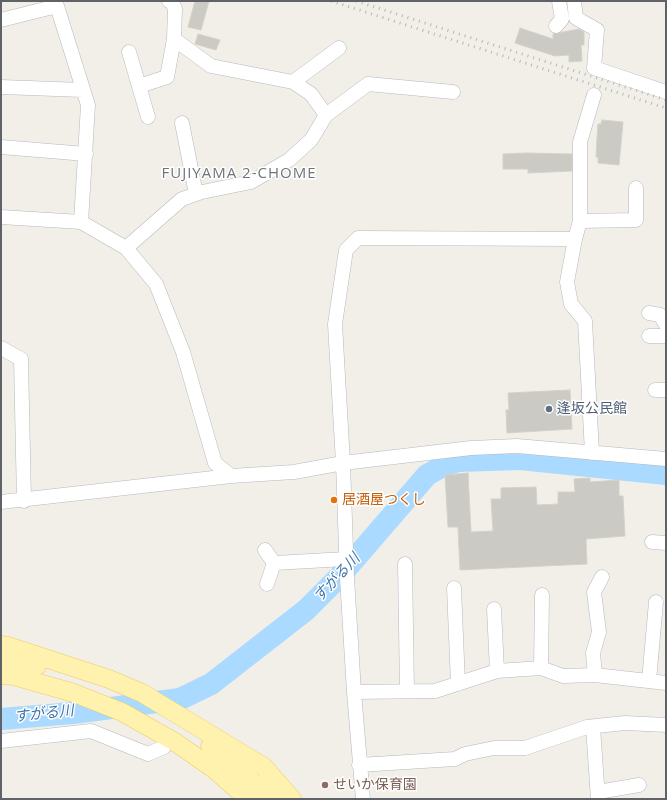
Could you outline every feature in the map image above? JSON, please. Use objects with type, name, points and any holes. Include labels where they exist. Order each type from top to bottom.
[{"type":"main road","points":[[1,645],[109,679],[142,693],[179,714],[264,767],[292,799]]},
{"type":"main road","points":[[1,660],[21,662],[81,678],[130,698],[188,730],[220,752],[271,799]]},
{"type":"main road","points":[[1,675],[14,676],[74,693],[122,712],[175,742],[216,770],[248,799]]},
{"type":"main road","points":[[1,687],[39,692],[88,706],[126,725],[164,747],[216,783],[232,799]]},
{"type":"street","points":[[139,86],[167,77],[174,39],[175,9],[172,2],[169,1]]},
{"type":"street","points":[[556,26],[562,19],[559,1]]},
{"type":"street","points":[[574,1],[576,18],[598,30],[594,68],[666,92]]},
{"type":"street","points":[[1,20],[57,6],[88,105],[81,222]]},
{"type":"street","points":[[174,39],[211,66],[293,82],[311,94],[326,115]]},
{"type":"street","points":[[293,82],[339,48]]},
{"type":"street","points":[[129,52],[148,117]]},
{"type":"street","points":[[126,248],[182,199],[196,194],[251,182],[289,160],[311,140],[326,115],[368,84],[453,92]]},
{"type":"street","points":[[1,87],[83,90]]},
{"type":"street","points":[[592,453],[584,321],[571,304],[567,282],[580,221],[580,142],[594,95]]},
{"type":"street","points":[[182,123],[196,194]]},
{"type":"street","points":[[1,147],[86,154]]},
{"type":"street","points":[[580,221],[636,220],[636,188]]},
{"type":"street","points":[[1,217],[81,222],[126,248],[156,284],[183,352],[215,463],[231,476]]},
{"type":"street","points":[[363,799],[359,765],[347,578],[343,463],[335,324],[346,250],[358,238],[575,239]]},
{"type":"street","points":[[649,313],[660,315],[666,325]]},
{"type":"street","points":[[649,336],[666,336]]},
{"type":"street","points":[[1,348],[21,359],[24,501]]},
{"type":"street","points":[[1,502],[24,501],[231,476],[294,472],[343,463],[471,448],[517,446],[666,460]]},
{"type":"street","points":[[265,550],[274,562]]},
{"type":"street","points":[[274,562],[346,559]]},
{"type":"street","points":[[267,584],[274,562]]},
{"type":"street","points":[[405,564],[407,691]]},
{"type":"street","points":[[595,675],[593,653],[599,632],[594,592],[602,577]]},
{"type":"street","points":[[454,588],[458,684]]},
{"type":"street","points":[[542,595],[542,668]]},
{"type":"street","points":[[649,681],[656,602]]},
{"type":"street","points":[[494,609],[497,671]]},
{"type":"street","points":[[354,692],[435,691],[497,671],[542,668],[563,676],[595,675],[666,683]]},
{"type":"street","points":[[359,765],[455,759],[465,754],[494,748],[524,748],[593,727],[625,724],[666,725]]},
{"type":"street","points":[[593,727],[598,795],[639,785]]},
{"type":"street","points":[[1,741],[91,731],[148,754],[164,747]]},
{"type":"building","points":[[195,1],[209,1],[201,30],[188,27]]},
{"type":"building","points":[[520,28],[553,39],[553,34],[579,29],[584,32],[584,45],[581,45],[582,61],[569,62],[569,55],[555,56],[515,43]]},
{"type":"building","points":[[198,34],[220,40],[216,50],[195,44]]},
{"type":"building","points":[[602,120],[623,122],[619,165],[598,163],[598,157],[596,157],[598,124],[601,124]]},
{"type":"building","points":[[503,154],[572,154],[572,171],[528,173],[528,169],[503,169]]},
{"type":"building","points":[[570,390],[572,429],[507,433],[506,410],[509,410],[508,393]]},
{"type":"building","points":[[468,473],[471,532],[493,531],[491,499],[501,499],[501,488],[536,487],[537,505],[558,504],[558,492],[575,492],[574,479],[590,478],[590,482],[619,480],[619,496],[623,496],[625,536],[586,539],[587,564],[460,570],[458,527],[448,527],[445,475]]},
{"type":"waterway","name":"すがる川","points":[[1,719],[73,713],[180,699],[211,684],[306,610],[340,576],[427,475],[445,465],[458,461],[520,459],[666,474]]},
{"type":"railway","points":[[331,1],[666,108]]},
{"type":"railway","points":[[356,1],[666,100]]},
{"type":"place","name":"逢坂公民館","points":[[549,409]]},
{"type":"place","name":"居酒屋つくし","points":[[334,500]]},
{"type":"place","name":"せいか保育園","points":[[325,785]]},
{"type":"district","name":"FUJIYAMA 2-CHOME","points":[[239,174]]}]
